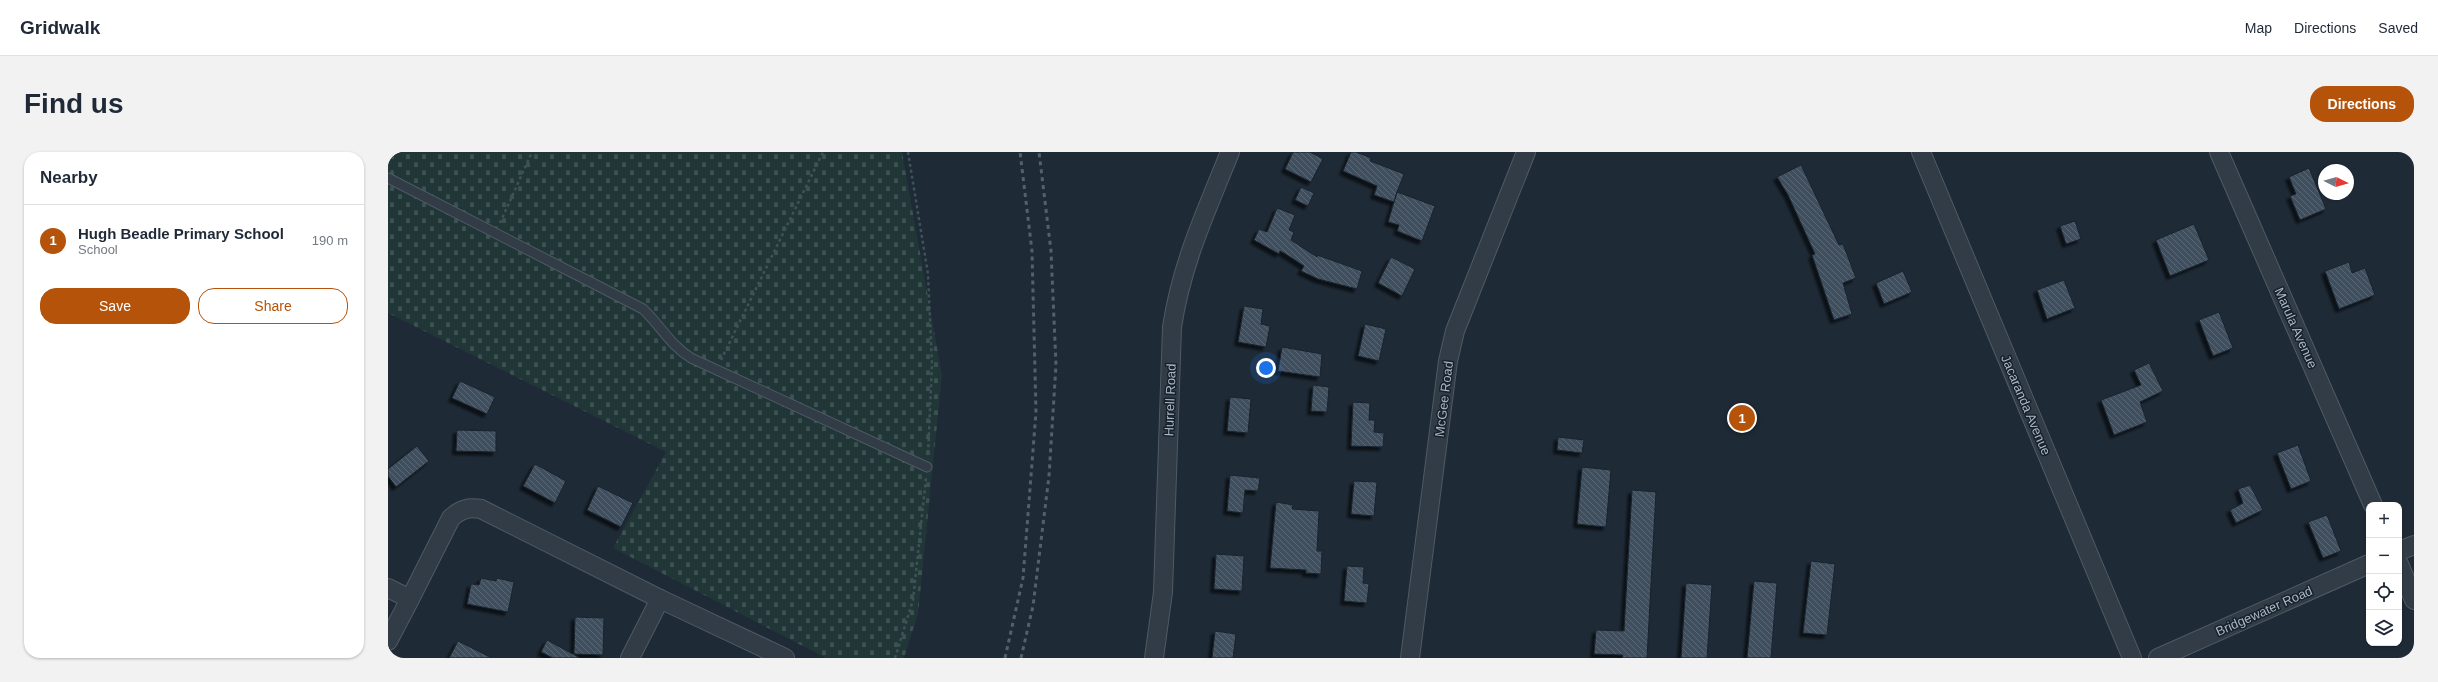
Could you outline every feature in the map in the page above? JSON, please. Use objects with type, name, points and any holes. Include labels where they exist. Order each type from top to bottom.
[{"type":"street","name":"Hurrell Road","points":[[1154,658],[1163,592],[1174,319],[1178,290],[1189,254],[1230,152]]},
{"type":"street","name":"McGee Road","points":[[1410,658],[1448,361],[1455,331],[1526,152]]},
{"type":"street","name":"Jacaranda Avenue","points":[[1921,152],[2132,658]]},
{"type":"street","name":"Marula Avenue","points":[[2219,152],[2372,502]]},
{"type":"street","points":[[388,641],[450,518],[459,510],[469,507],[481,509],[660,599],[785,658]]},
{"type":"street","points":[[2402,550],[2414,545]]},
{"type":"street","name":"Bridgewater Road","points":[[2158,658],[2366,565]]},
{"type":"street","points":[[2402,571],[2414,600]]},
{"type":"street","points":[[388,588],[410,599]]},
{"type":"street","points":[[630,658],[660,599]]},
{"type":"lane","points":[[388,178],[643,309],[655,320],[681,352],[928,467]]},
{"type":"path","points":[[495,233],[532,152]]},
{"type":"path","points":[[716,369],[823,152]]},
{"type":"path","points":[[895,658],[913,600],[928,467],[932,364],[928,274],[908,152]]},
{"type":"green space","points":[[388,152],[902,152],[942,375],[918,614],[904,658],[826,658],[613,548],[666,452],[388,313]]},
{"type":"building","points":[[1293,152],[1310,152],[1323,159],[1311,182],[1285,169]]},
{"type":"building","points":[[1351,152],[1356,152],[1371,158],[1370,161],[1404,174],[1397,192],[1435,206],[1422,241],[1397,231],[1399,225],[1388,222],[1394,202],[1374,195],[1377,186],[1343,171]]},
{"type":"building","points":[[1801,165],[1839,245],[1843,244],[1856,278],[1843,283],[1852,314],[1834,320],[1812,255],[1815,254],[1788,195],[1777,177]]},
{"type":"building","points":[[2309,168],[2318,190],[2318,200],[2322,200],[2326,209],[2300,220],[2290,196],[2296,194],[2289,177]]},
{"type":"building","points":[[1301,187],[1314,193],[1308,206],[1295,200]]},
{"type":"building","points":[[1277,208],[1295,215],[1289,230],[1294,232],[1291,240],[1317,257],[1317,255],[1362,271],[1357,289],[1318,279],[1301,271],[1304,266],[1284,253],[1280,251],[1279,254],[1254,240],[1259,229],[1267,232]]},
{"type":"building","points":[[2075,221],[2081,239],[2066,244],[2060,226]]},
{"type":"building","points":[[2194,224],[2209,260],[2170,276],[2156,240]]},
{"type":"building","points":[[1391,257],[1415,269],[1402,296],[1378,283]]},
{"type":"building","points":[[2349,262],[2352,273],[2365,268],[2375,295],[2339,309],[2325,271]]},
{"type":"building","points":[[1903,271],[1912,292],[1884,304],[1876,283]]},
{"type":"building","points":[[2064,280],[2075,308],[2047,319],[2037,290]]},
{"type":"building","points":[[1244,306],[1263,309],[1261,324],[1270,326],[1266,347],[1238,342]]},
{"type":"building","points":[[2219,312],[2233,348],[2213,356],[2199,320]]},
{"type":"building","points":[[1365,324],[1386,329],[1379,361],[1358,356]]},
{"type":"building","points":[[1282,347],[1322,354],[1320,377],[1278,371]]},
{"type":"building","points":[[2149,363],[2163,391],[2140,402],[2147,422],[2114,435],[2101,400],[2141,385],[2134,370]]},
{"type":"building","points":[[460,381],[495,397],[487,414],[452,398]]},
{"type":"building","points":[[1313,385],[1329,387],[1327,412],[1311,411]]},
{"type":"building","points":[[1230,397],[1251,399],[1248,433],[1227,431]]},
{"type":"building","points":[[1353,402],[1370,403],[1369,420],[1375,420],[1374,432],[1384,433],[1383,447],[1351,446]]},
{"type":"building","points":[[457,430],[496,431],[496,452],[456,451]]},
{"type":"building","points":[[1558,437],[1584,440],[1582,453],[1557,450]]},
{"type":"building","points":[[2298,445],[2311,481],[2291,489],[2277,453]]},
{"type":"building","points":[[417,446],[429,461],[396,487],[388,476],[388,469]]},
{"type":"building","points":[[535,464],[566,481],[555,503],[523,486]]},
{"type":"building","points":[[1582,467],[1611,470],[1606,527],[1577,524]]},
{"type":"building","points":[[1230,475],[1260,478],[1258,491],[1245,490],[1243,513],[1227,511]]},
{"type":"building","points":[[1354,481],[1377,482],[1374,516],[1351,514]]},
{"type":"building","points":[[2250,485],[2263,510],[2236,523],[2230,510],[2243,503],[2238,489]]},
{"type":"building","points":[[598,486],[633,503],[621,527],[587,510]]},
{"type":"building","points":[[1632,490],[1656,492],[1647,658],[1622,658],[1623,655],[1594,654],[1596,630],[1624,631]]},
{"type":"building","points":[[1276,502],[1293,505],[1292,509],[1319,511],[1317,551],[1322,551],[1321,574],[1306,573],[1306,570],[1270,568]]},
{"type":"building","points":[[2327,515],[2341,551],[2323,558],[2308,522]]},
{"type":"building","points":[[1216,554],[1244,556],[1242,591],[1214,589]]},
{"type":"building","points":[[1811,561],[1835,564],[1827,635],[1803,633]]},
{"type":"building","points":[[1347,566],[1364,567],[1363,583],[1369,584],[1367,603],[1344,601]]},
{"type":"building","points":[[481,578],[496,581],[497,578],[514,582],[508,612],[467,604],[471,584],[479,585]]},
{"type":"building","points":[[1754,581],[1777,583],[1771,658],[1747,658]]},
{"type":"building","points":[[1686,583],[1712,585],[1707,658],[1681,658]]},
{"type":"building","points":[[575,617],[604,618],[603,655],[574,654]]},
{"type":"building","points":[[1215,631],[1236,634],[1233,658],[1212,658]]},
{"type":"building","points":[[547,640],[580,658],[553,658],[541,652]]},
{"type":"building","points":[[458,641],[492,658],[449,658]]},
{"type":"railway","points":[[1005,658],[1023,578],[1036,412],[1032,251],[1020,152]]},
{"type":"railway","points":[[1021,658],[1033,606],[1049,476],[1056,365],[1051,251],[1039,152]]},
{"type":"place","name":"Hugh Beadle Primary School","points":[[1742,418]]}]
